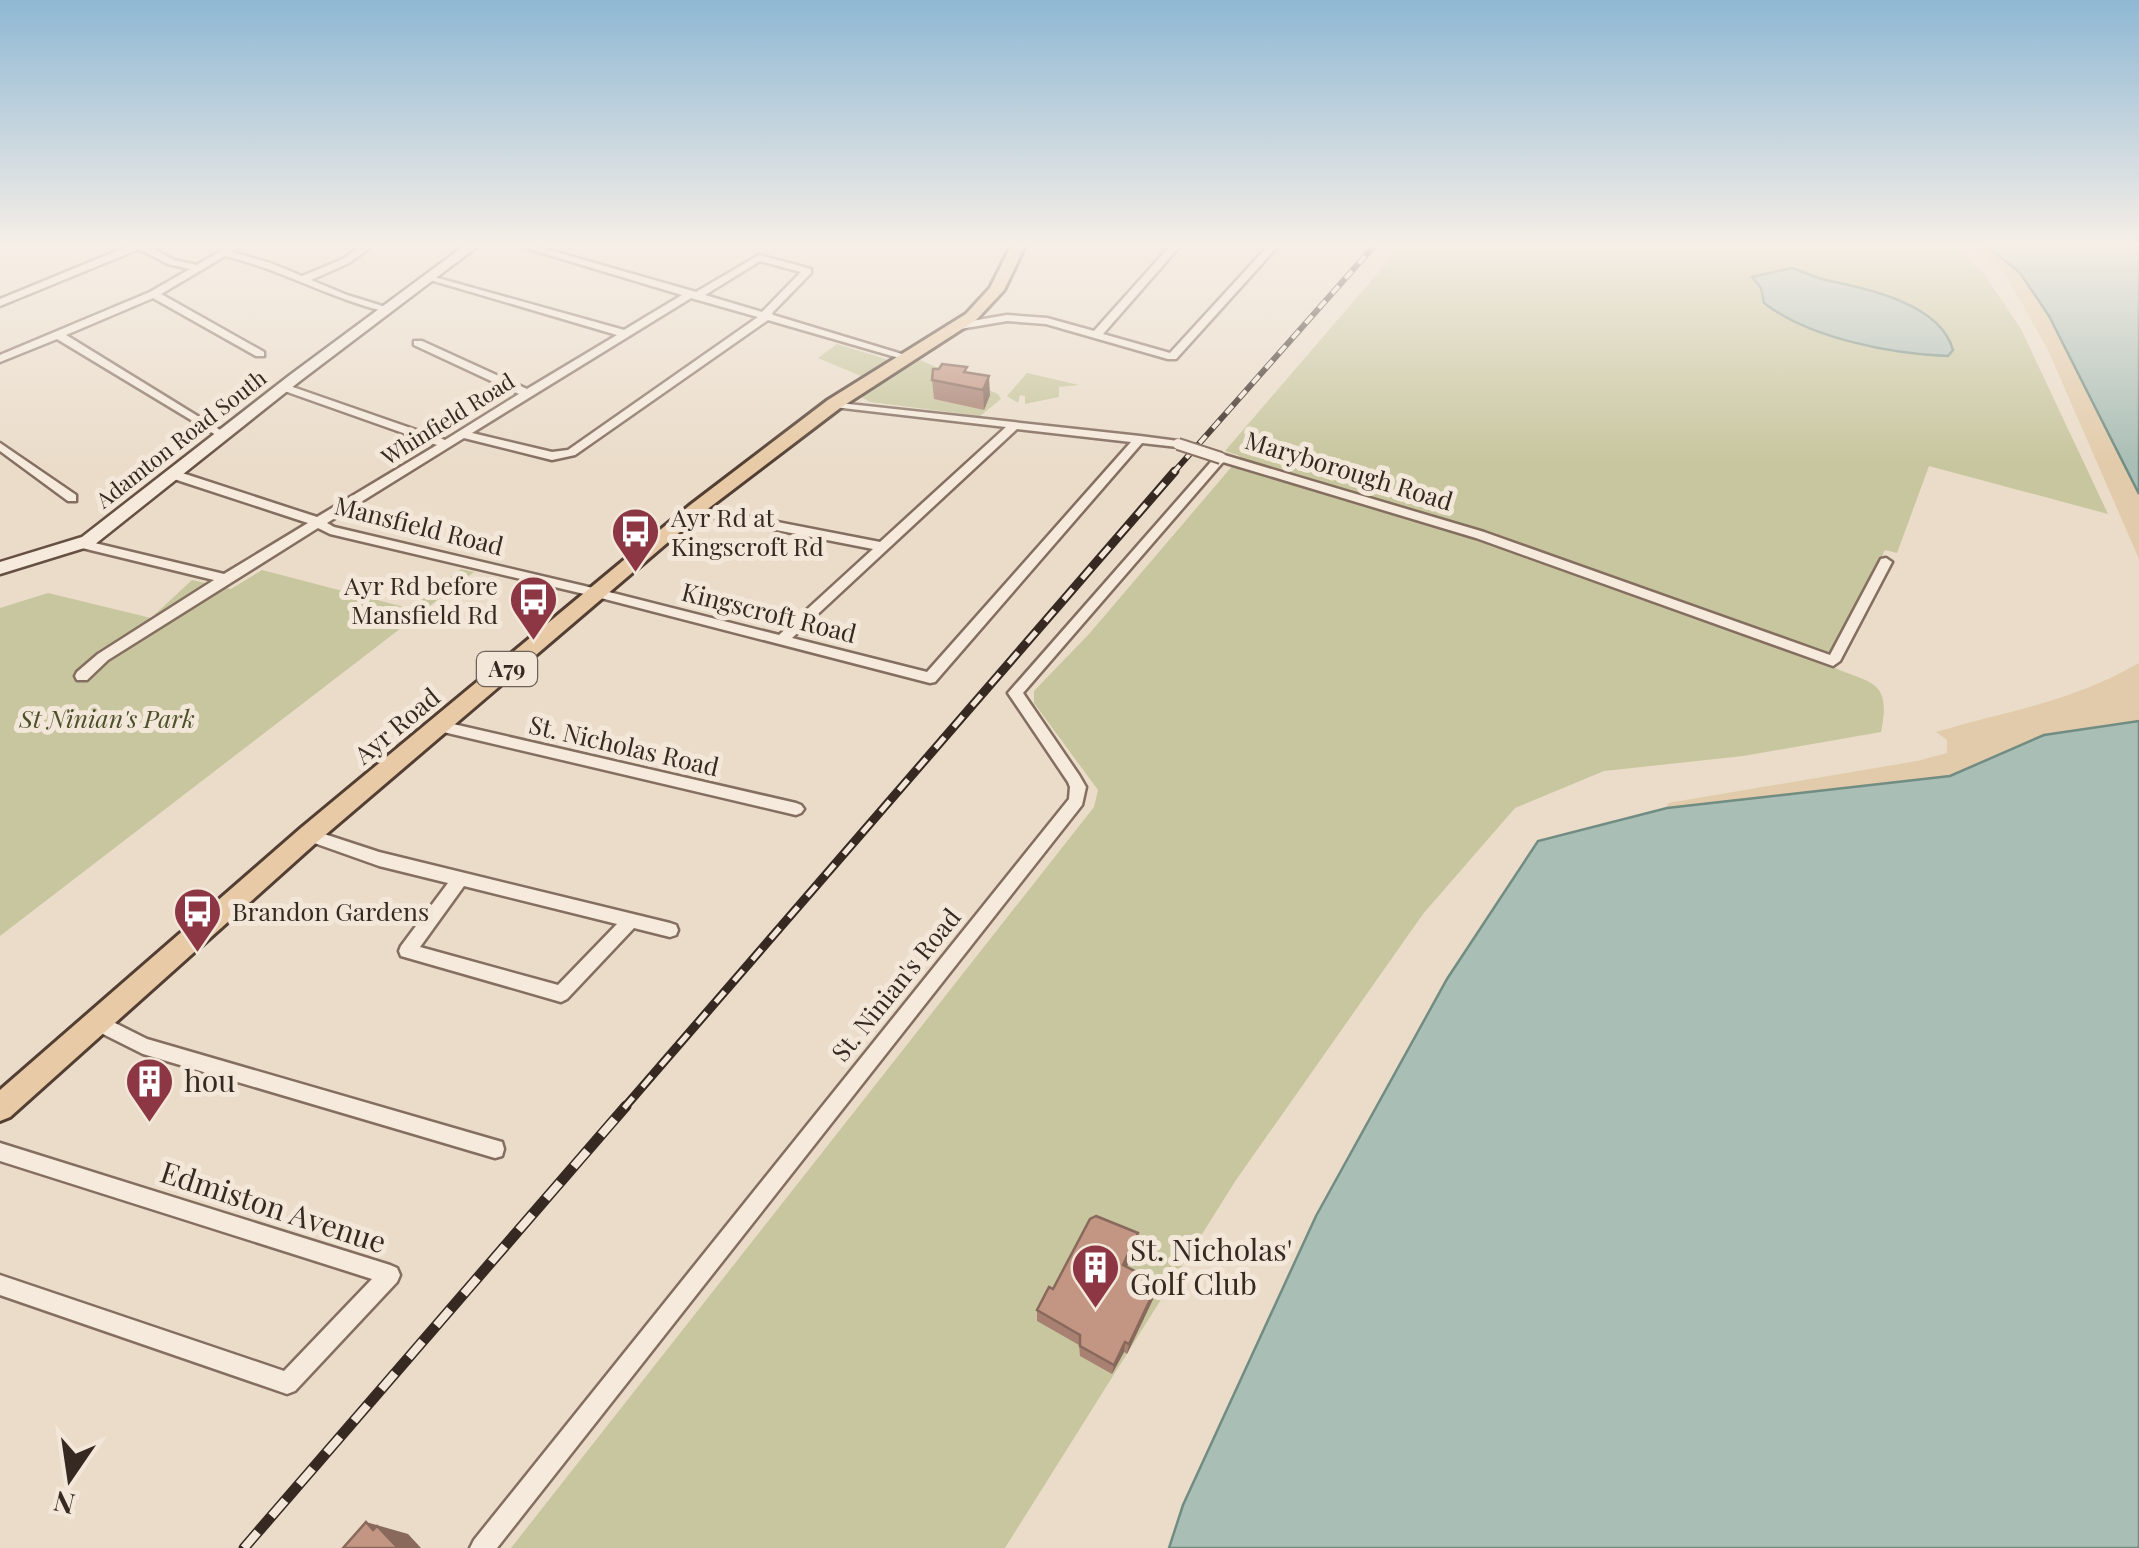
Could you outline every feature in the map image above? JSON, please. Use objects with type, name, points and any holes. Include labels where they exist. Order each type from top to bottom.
[{"type":"main road","name":"Ayr Road","points":[[0,1108],[310,836],[695,510],[834,404],[969,318]]},
{"type":"street","points":[[0,359],[95,318]]},
{"type":"street","points":[[197,318],[260,354]]},
{"type":"street","name":"Adamton Road South","points":[[0,568],[82,544],[375,318]]},
{"type":"street","points":[[569,318],[624,334]]},
{"type":"street","name":"Whinfield Road","points":[[82,676],[103,658],[226,580],[652,318]]},
{"type":"street","points":[[463,434],[552,456],[571,453],[761,318]]},
{"type":"street","points":[[777,318],[910,358]]},
{"type":"street","points":[[960,326],[1006,318]]},
{"type":"street","points":[[1010,318],[1047,321],[1166,358],[1172,357],[1207,318]]},
{"type":"street","points":[[1096,335],[1111,318]]},
{"type":"street","points":[[57,334],[221,435]]},
{"type":"street","points":[[421,348],[528,394]]},
{"type":"street","points":[[283,388],[446,444]]},
{"type":"street","name":"Maryborough Road","points":[[834,404],[1178,444],[1480,534],[1833,661],[1886,562]]},
{"type":"street","points":[[783,639],[1013,426]]},
{"type":"street","name":"Kingscroft Road","points":[[597,592],[930,678],[1140,439]]},
{"type":"street","points":[[0,446],[72,498]]},
{"type":"street","name":"St. Ninian's Road","points":[[482,1548],[1077,801],[1074,779],[1014,693],[1221,458]]},
{"type":"street","name":"Mansfield Road","points":[[175,475],[347,534],[597,592]]},
{"type":"street","points":[[695,510],[883,547]]},
{"type":"street","points":[[82,544],[226,580]]},
{"type":"street","name":"St. Nicholas Road","points":[[440,726],[796,809]]},
{"type":"street","points":[[310,836],[379,860],[670,930]]},
{"type":"street","points":[[460,879],[407,952],[561,994],[630,920]]},
{"type":"street","points":[[99,1023],[143,1046],[495,1149]]},
{"type":"street","name":"Edmiston Avenue","points":[[0,1152],[390,1275],[286,1383],[0,1285]]},
{"type":"green space","points":[[1339,318],[2014,318],[2108,514],[1929,466],[1897,553],[1885,550],[1830,666],[1867,681],[1881,693],[1881,732],[1743,756],[1604,771],[1515,808],[1423,914],[1236,1180],[1005,1548],[511,1548],[1094,807],[1098,790],[1034,703],[1034,691],[1089,634],[1240,456],[1225,451]]},
{"type":"green space","points":[[837,344],[887,361],[861,376],[818,358]]},
{"type":"green space","points":[[920,360],[998,394],[1001,399],[980,416],[870,402],[861,397]]},
{"type":"green space","points":[[1027,373],[1079,385],[1059,387],[1059,397],[1025,404],[1025,396],[1020,395],[1018,403],[1007,396]]},
{"type":"green space","name":"St Ninian's Park","points":[[461,569],[474,572],[0,936],[0,608],[48,593],[151,618],[192,580],[231,589],[262,570],[408,608]]},
{"type":"sand","points":[[2030,318],[2050,318],[2139,494],[2139,559],[2048,350]]},
{"type":"sand","points":[[2139,663],[2139,721],[2044,735],[1950,776],[1667,808],[1668,803],[1947,753],[1947,740],[1936,732],[2063,697]]},
{"type":"shaded area","points":[[1788,318],[1930,318],[1946,334],[1953,350],[1948,356],[1877,348]]},
{"type":"shaded area","points":[[2050,318],[2139,318],[2139,494]]},
{"type":"shaded area","points":[[2139,721],[2139,1548],[1169,1548],[1183,1505],[1316,1216],[1447,979],[1538,841],[1667,808],[1950,776],[2044,735]]},
{"type":"building","points":[[942,364],[967,367],[964,372],[989,376],[983,390],[932,380],[933,369]]},
{"type":"building","name":"St. Nicholas' Golf Club","points":[[1096,1216],[1138,1233],[1123,1265],[1158,1283],[1129,1344],[1125,1342],[1114,1365],[1080,1346],[1080,1335],[1037,1310],[1049,1287],[1053,1289],[1090,1219]]},
{"type":"building","points":[[366,1522],[373,1530],[377,1526],[398,1548],[343,1548]]},
{"type":"railway","points":[[1173,473],[1310,318]]},
{"type":"railway","points":[[624,1108],[1175,471]]},
{"type":"railway","points":[[244,1548],[626,1106]]},
{"type":"place","name":"Ayr Rd at Kingscroft Rd","points":[[636,574]]},
{"type":"place","name":"Ayr Rd before Mansfield Rd","points":[[533,642]]},
{"type":"place","name":"Brandon Gardens","points":[[197,954]]},
{"type":"place","name":"hou","points":[[149,1124]]},
{"type":"place","name":"St. Nicholas' Golf Club","points":[[1095,1310]]}]
